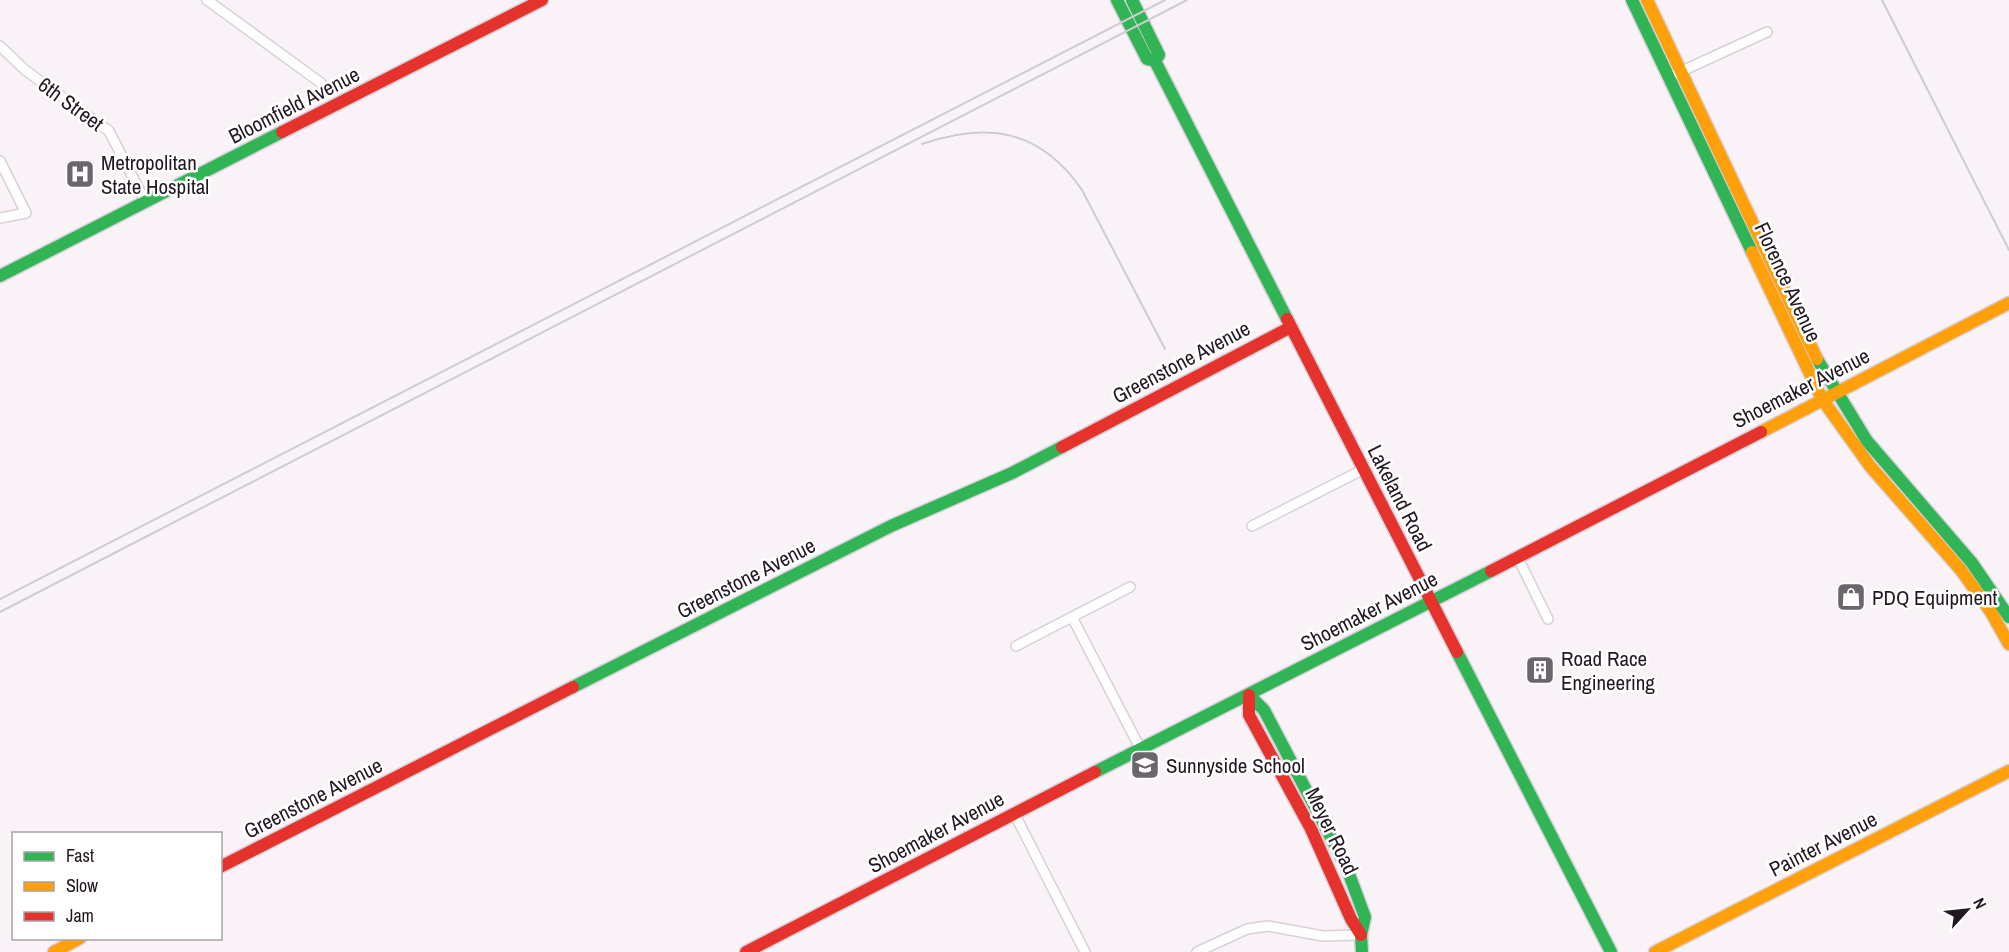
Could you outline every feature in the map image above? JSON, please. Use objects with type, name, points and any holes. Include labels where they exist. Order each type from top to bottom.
[{"type":"main road","name":"Bloomfield Avenue","points":[[0,276],[542,0]]},
{"type":"main road","name":"Lakeland Road","points":[[1117,0],[1147,59],[1155,61],[1611,952]]},
{"type":"main road","name":"Lakeland Road","points":[[1132,0],[1159,55],[1155,61]]},
{"type":"main road","name":"Florence Avenue","points":[[1632,0],[1764,263],[1836,392],[1881,457],[1975,566],[2009,617]]},
{"type":"main road","name":"Florence Avenue","points":[[1647,0],[1681,71],[1822,399],[1870,466],[1966,578],[1991,612],[2009,644]]},
{"type":"main road","name":"Shoemaker Avenue","points":[[746,952],[2009,303]]},
{"type":"main road","name":"Greenstone Avenue","points":[[222,866],[891,526],[1012,473],[1291,327]]},
{"type":"main road","name":"Meyer Road","points":[[1249,695],[1264,710],[1346,866],[1365,917],[1361,935],[1362,952]]},
{"type":"main road","name":"Meyer Road","points":[[1249,695],[1250,715],[1315,837],[1332,871],[1351,922],[1361,935]]},
{"type":"main road","name":"Painter Avenue","points":[[1655,952],[2009,771]]},
{"type":"main road","points":[[1315,837],[1329,831]]},
{"type":"main road","points":[[54,952],[78,940]]},
{"type":"street","points":[[207,0],[321,83]]},
{"type":"street","points":[[1669,77],[1767,32]]},
{"type":"street","name":"6th Street","points":[[0,46],[25,70],[109,131],[146,203]]},
{"type":"street","points":[[0,161],[26,213],[0,218]]},
{"type":"street","points":[[1252,526],[1364,468]]},
{"type":"street","points":[[1517,556],[1548,619]]},
{"type":"street","points":[[1016,646],[1130,587]]},
{"type":"street","points":[[1072,616],[1140,748]]},
{"type":"street","points":[[1014,813],[1085,952]]},
{"type":"street","points":[[1197,952],[1247,929],[1268,926],[1323,936],[1361,935]]},
{"type":"railway","points":[[0,599],[1165,0]]},
{"type":"railway","points":[[0,612],[1187,0]]},
{"type":"railway","points":[[1882,0],[2009,250]]},
{"type":"railway","points":[[922,144],[969,133],[991,133],[1011,136],[1031,143],[1049,154],[1082,190],[1165,349]]},
{"type":"traffic: fast","points":[[1117,0],[1147,59],[1155,61],[1287,319]]},
{"type":"traffic: fast","points":[[1132,0],[1159,55],[1155,61]]},
{"type":"traffic: fast","points":[[1632,0],[1752,252]]},
{"type":"traffic: fast","points":[[0,276],[282,132]]},
{"type":"traffic: fast","points":[[1817,359],[1867,441],[1972,563],[2009,617]]},
{"type":"traffic: fast","points":[[573,687],[891,526],[1012,473],[1062,447]]},
{"type":"traffic: fast","points":[[1095,772],[1491,571]]},
{"type":"traffic: fast","points":[[1457,652],[1611,952]]},
{"type":"traffic: fast","points":[[1249,695],[1264,710],[1346,866],[1365,917],[1361,935],[1362,952]]},
{"type":"traffic: slow","points":[[1647,0],[1817,359]]},
{"type":"traffic: slow","points":[[1752,252],[1822,399],[1870,466],[1961,570],[1991,612],[2009,644]]},
{"type":"traffic: slow","points":[[1761,432],[2009,303]]},
{"type":"traffic: slow","points":[[1655,952],[2009,771]]},
{"type":"traffic: slow","points":[[54,952],[76,940]]},
{"type":"traffic: jam","points":[[282,132],[542,0]]},
{"type":"traffic: jam","points":[[1287,319],[1457,652]]},
{"type":"traffic: jam","points":[[1062,447],[1291,327]]},
{"type":"traffic: jam","points":[[1491,571],[1761,432]]},
{"type":"traffic: jam","points":[[222,866],[573,687]]},
{"type":"traffic: jam","points":[[1249,695],[1249,715],[1311,829],[1351,919],[1361,935]]},
{"type":"traffic: jam","points":[[746,952],[1095,772]]},
{"type":"place","name":"Metropolitan State Hospital","points":[[80,174]]},
{"type":"place","name":"PDQ Equipment","points":[[1851,597]]},
{"type":"place","name":"Road Race Engineering","points":[[1540,670]]},
{"type":"place","name":"Sunnyside School","points":[[1145,765]]}]
